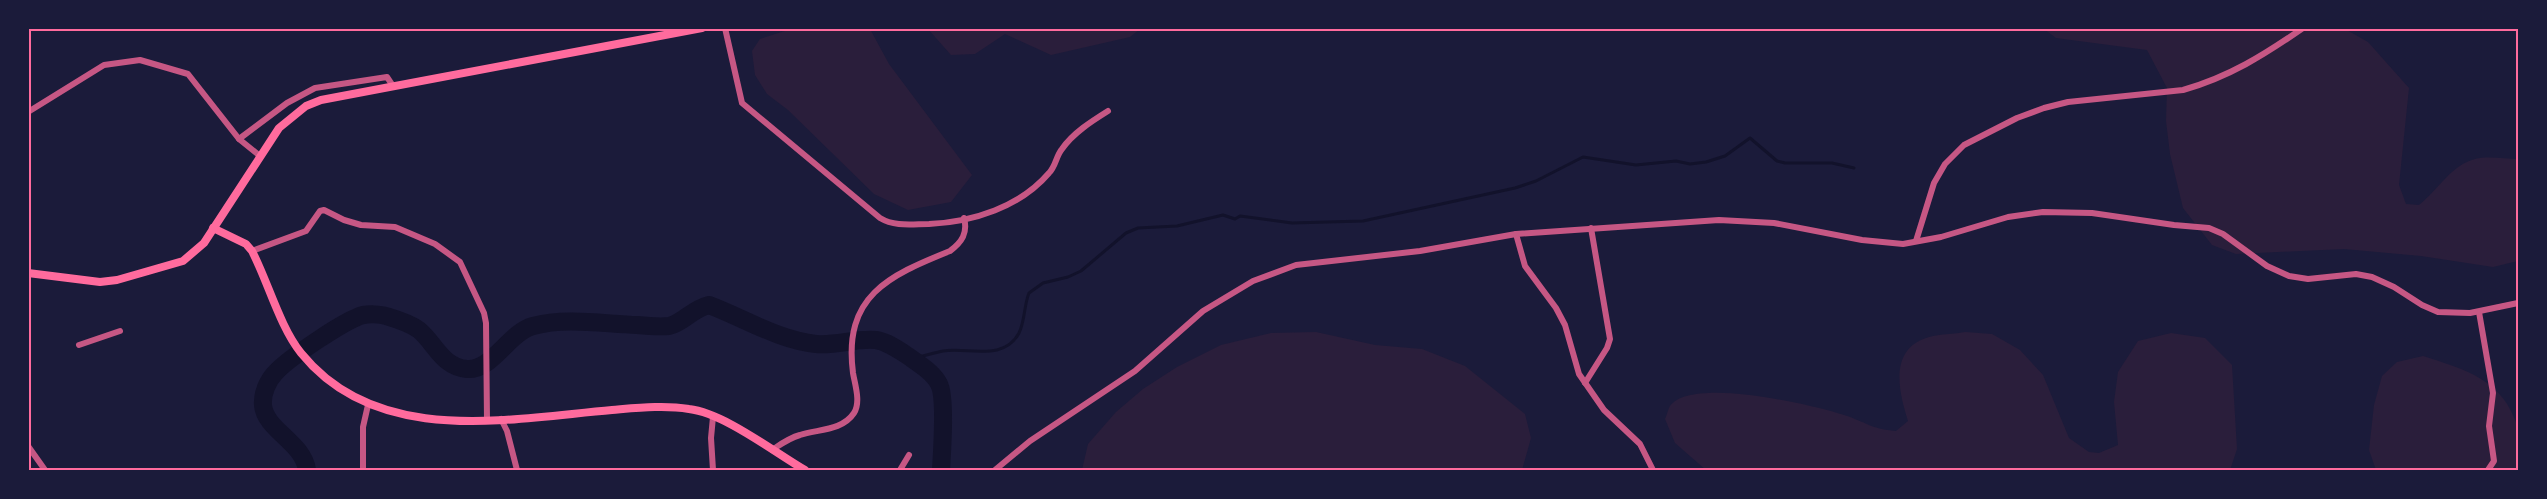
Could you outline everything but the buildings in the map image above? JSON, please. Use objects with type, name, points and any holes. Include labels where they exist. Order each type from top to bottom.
[{"type":"main road","points":[[28,273],[96,282],[117,280],[183,261],[204,243],[279,128],[306,106],[321,100],[702,28]]},
{"type":"main road","points":[[213,228],[246,244],[252,251],[289,333],[299,351],[310,364],[328,381],[368,405],[391,413],[426,420],[488,420],[654,407],[691,409],[713,417],[805,471]]},
{"type":"street","points":[[725,28],[742,103],[880,218],[900,225],[934,224],[964,218],[995,211],[1017,201],[1050,173],[1061,149],[1089,123],[1108,111]]},
{"type":"street","points":[[1916,241],[1934,183],[1945,164],[1964,145],[2017,118],[2044,108],[2068,102],[2183,90],[2200,85],[2261,58],[2303,28]]},
{"type":"street","points":[[28,111],[104,65],[140,60],[188,74],[239,139],[260,156]]},
{"type":"street","points":[[239,139],[287,103],[315,88],[387,77],[393,86]]},
{"type":"street","points":[[252,251],[306,231],[320,211],[324,210],[361,225],[395,227],[435,244],[460,262],[484,314],[488,347],[488,420]]},
{"type":"street","points":[[995,471],[1030,441],[1135,371],[1203,310],[1253,281],[1296,266],[1420,251],[1516,234],[1719,220],[1774,223],[1862,240],[1903,244],[1941,237],[2008,217],[2043,212],[2091,213],[2208,228],[2223,234],[2267,266],[2289,276],[2308,279],[2356,274],[2372,277],[2394,287],[2422,306],[2438,312],[2479,312],[2518,303]]},
{"type":"street","points":[[772,450],[784,441],[800,435],[836,427],[855,412],[857,402],[852,346],[861,307],[884,284],[906,269],[950,251],[956,246],[965,235],[967,227],[964,218]]},
{"type":"street","points":[[1586,383],[1610,339],[1591,228]]},
{"type":"street","points":[[1516,234],[1525,266],[1556,308],[1565,325],[1574,359],[1586,383],[1604,410],[1640,444],[1653,471]]},
{"type":"street","points":[[2479,312],[2493,393],[2489,426],[2494,461],[2488,471]]},
{"type":"street","points":[[79,345],[120,331]]},
{"type":"street","points":[[363,471],[363,427],[368,405]]},
{"type":"street","points":[[713,417],[711,438],[713,471]]},
{"type":"street","points":[[501,419],[507,431],[517,471]]},
{"type":"street","points":[[28,446],[45,471]]},
{"type":"street","points":[[900,471],[909,455]]},
{"type":"shaded area","points":[[791,29],[870,29],[889,64],[972,175],[951,202],[908,210],[874,194],[788,110],[767,94],[755,75],[752,51],[760,39]]},
{"type":"shaded area","points":[[928,29],[1140,29],[1130,37],[1051,55],[1005,34],[975,54],[951,55]]},
{"type":"shaded area","points":[[2044,29],[2345,29],[2368,42],[2409,88],[2399,185],[2406,204],[2419,205],[2464,163],[2489,157],[2518,159],[2518,261],[2493,267],[2421,256],[2344,249],[2236,254],[2212,245],[2183,208],[2170,154],[2166,121],[2167,88],[2147,50],[2056,38]]},
{"type":"shaded area","points":[[1316,332],[1375,345],[1422,349],[1465,366],[1525,414],[1531,438],[1522,470],[1082,470],[1088,444],[1116,412],[1143,389],[1177,367],[1221,345],[1271,333]]},
{"type":"shaded area","points":[[1965,332],[1992,334],[2020,350],[2043,375],[2069,438],[2089,452],[2099,453],[2118,445],[2114,402],[2118,372],[2138,341],[2171,333],[2205,338],[2232,365],[2237,449],[2230,470],[1706,470],[1675,443],[1665,419],[1670,406],[1683,397],[1702,393],[1727,393],[1807,405],[1844,415],[1874,427],[1896,431],[1908,421],[1901,396],[1900,370],[1909,349],[1919,341],[1933,336]]},
{"type":"shaded area","points":[[2423,356],[2468,372],[2493,387],[2503,398],[2518,428],[2520,443],[2518,470],[2376,470],[2369,450],[2374,405],[2382,376],[2397,362]]},
{"type":"waterway","points":[[911,358],[943,351],[985,351],[1004,347],[1012,342],[1019,333],[1029,293],[1043,283],[1068,277],[1081,271],[1126,233],[1138,228],[1177,226],[1223,215],[1235,219],[1240,216],[1292,223],[1363,221],[1515,188],[1536,181],[1583,157],[1636,165],[1676,161],[1690,164],[1725,156],[1750,138],[1777,161],[1832,163],[1854,168]]},
{"type":"waterway","points":[[307,470],[299,452],[265,414],[263,400],[266,387],[276,372],[293,358],[355,318],[363,315],[378,315],[407,323],[425,335],[451,364],[467,369],[484,364],[516,336],[533,326],[572,321],[669,326],[709,305],[761,328],[802,342],[824,344],[876,340],[893,346],[917,362],[933,376],[941,391],[943,426],[941,470]]}]
